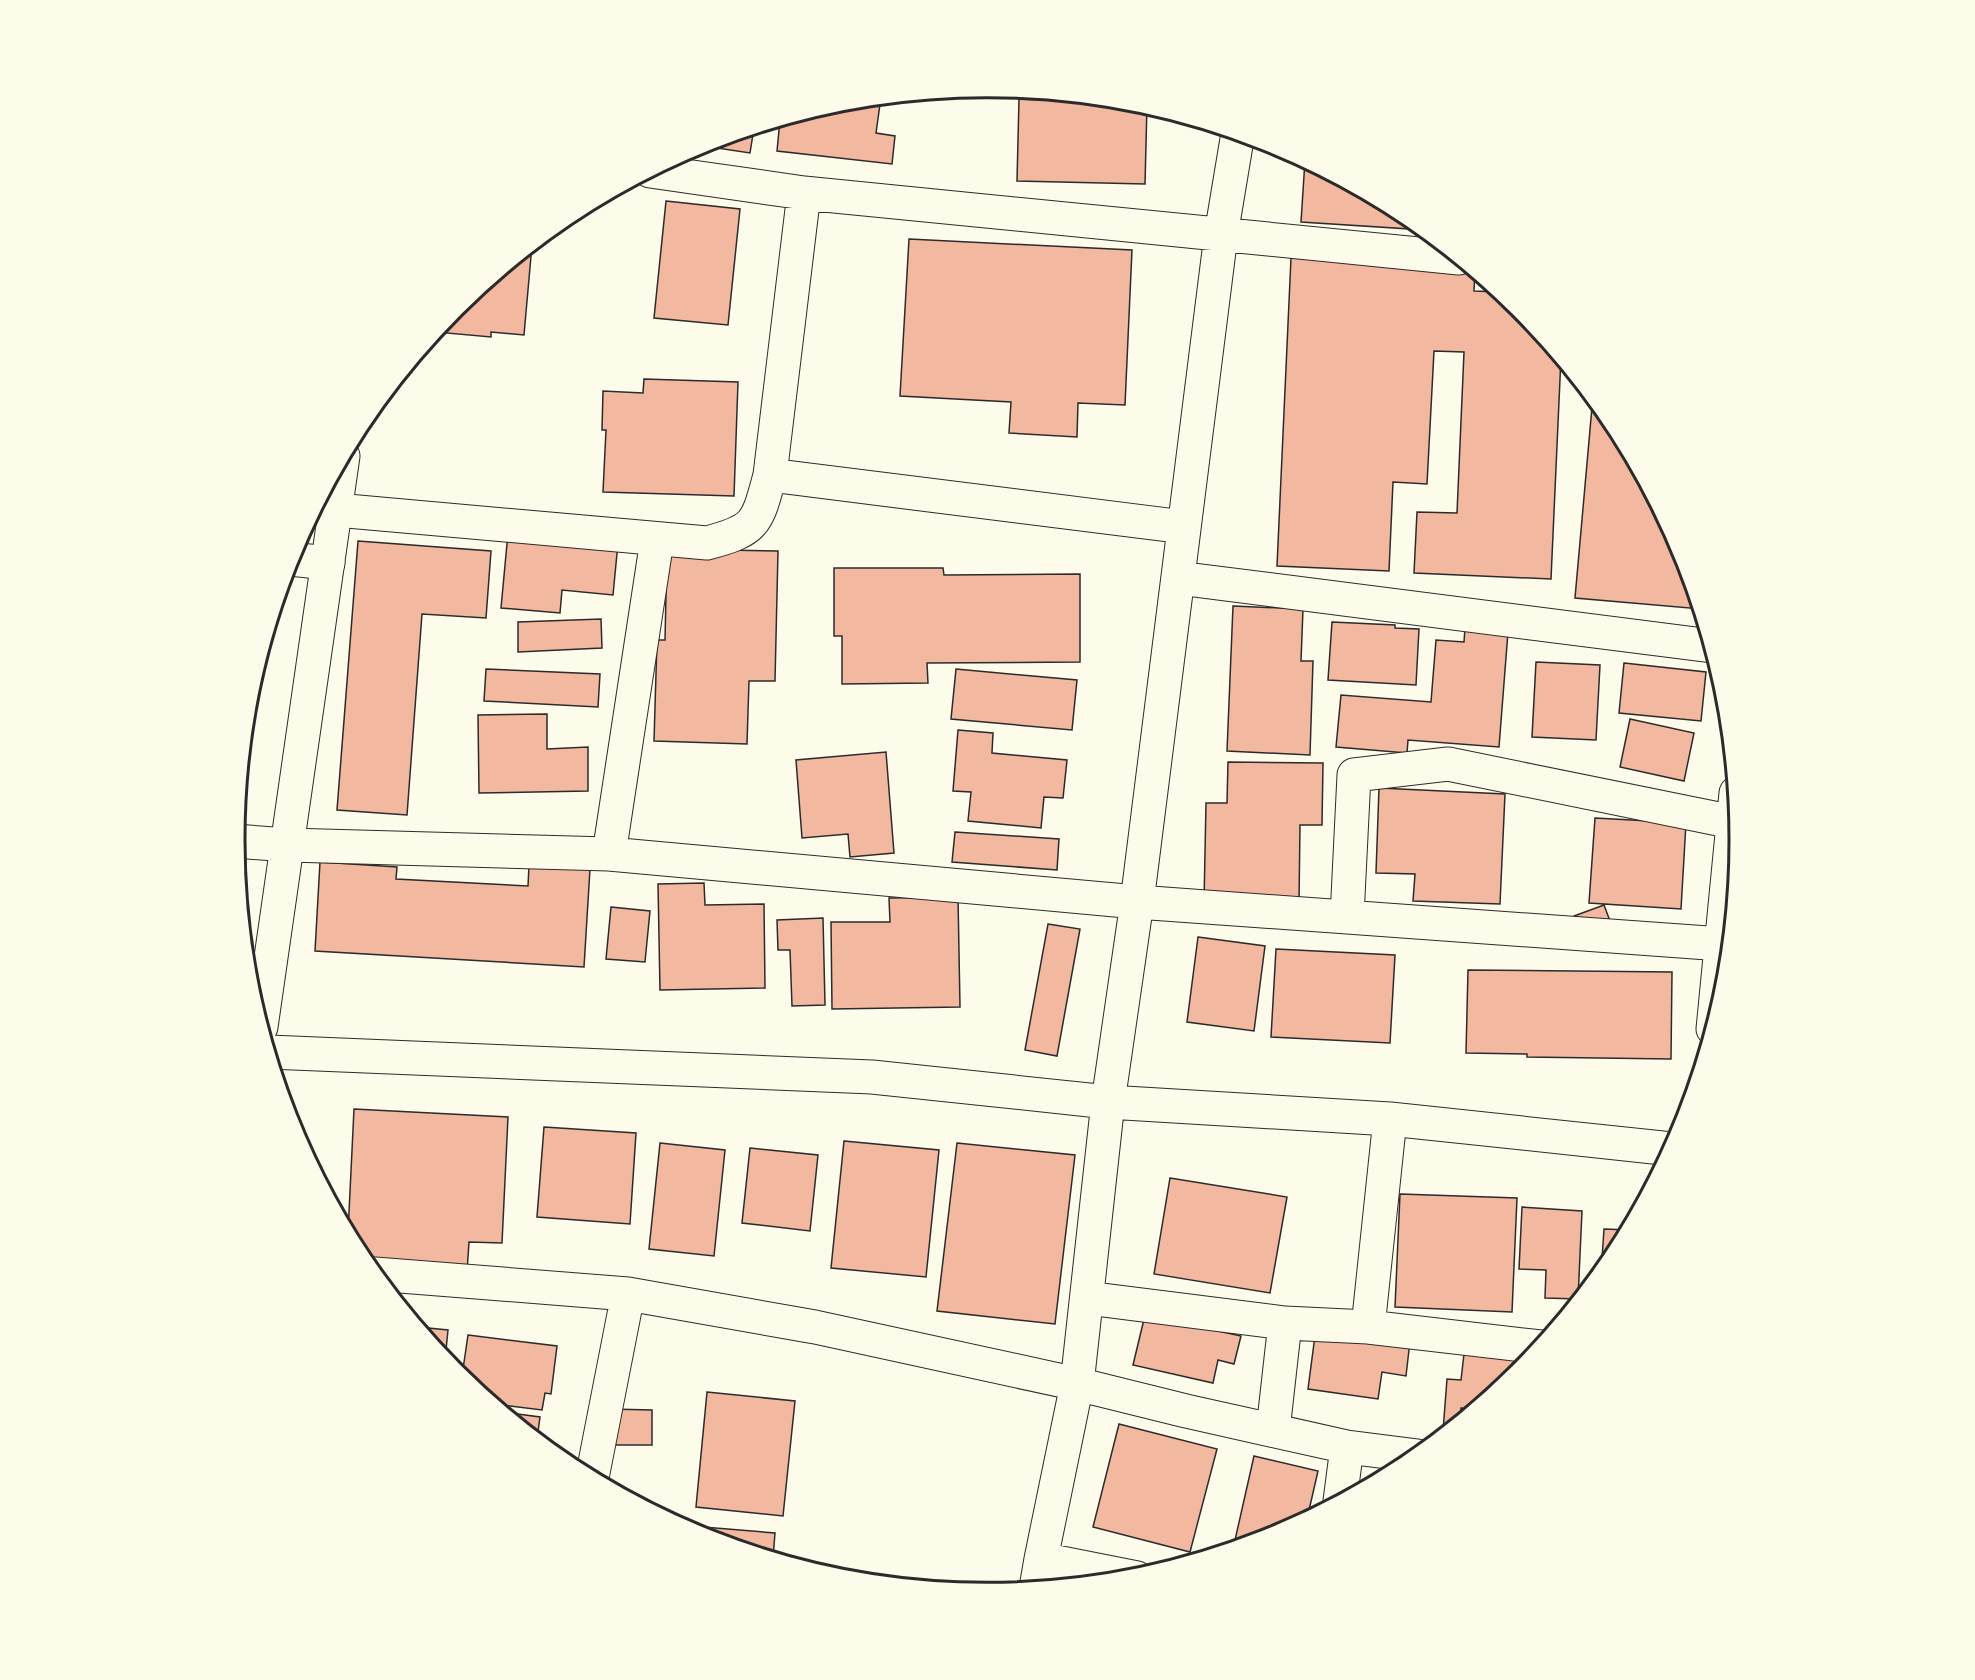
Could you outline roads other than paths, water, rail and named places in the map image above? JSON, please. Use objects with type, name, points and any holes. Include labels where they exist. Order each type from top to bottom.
[{"type":"street","points":[[1087,1575],[1038,1573],[1077,1384],[1108,1102],[1137,902],[1221,235],[1237,141]]},
{"type":"street","points":[[662,173],[804,193],[1447,257]]},
{"type":"street","points":[[336,510],[707,543],[746,530],[759,511],[770,475],[804,193]]},
{"type":"street","points":[[770,475],[1184,527]]},
{"type":"street","points":[[264,1007],[340,476]]},
{"type":"street","points":[[609,854],[657,540]]},
{"type":"street","points":[[300,560],[328,562]]},
{"type":"street","points":[[1178,578],[1704,645]]},
{"type":"street","points":[[1347,917],[1353,837],[1354,776],[1448,764],[1729,807]]},
{"type":"street","points":[[245,842],[609,854],[1137,902],[1722,944]]},
{"type":"street","points":[[1721,958],[1729,875]]},
{"type":"street","points":[[276,1052],[872,1077],[1108,1102],[1390,1119],[1662,1148]]},
{"type":"street","points":[[1368,1327],[1390,1119]]},
{"type":"street","points":[[386,1275],[628,1293],[815,1327],[1077,1384],[1347,1447],[1404,1454]]},
{"type":"street","points":[[594,1469],[628,1293]]},
{"type":"street","points":[[1087,1298],[1285,1323],[1368,1327],[1531,1346]]},
{"type":"street","points":[[1273,1430],[1285,1323]]},
{"type":"street","points":[[1341,1493],[1347,1447]]}]
